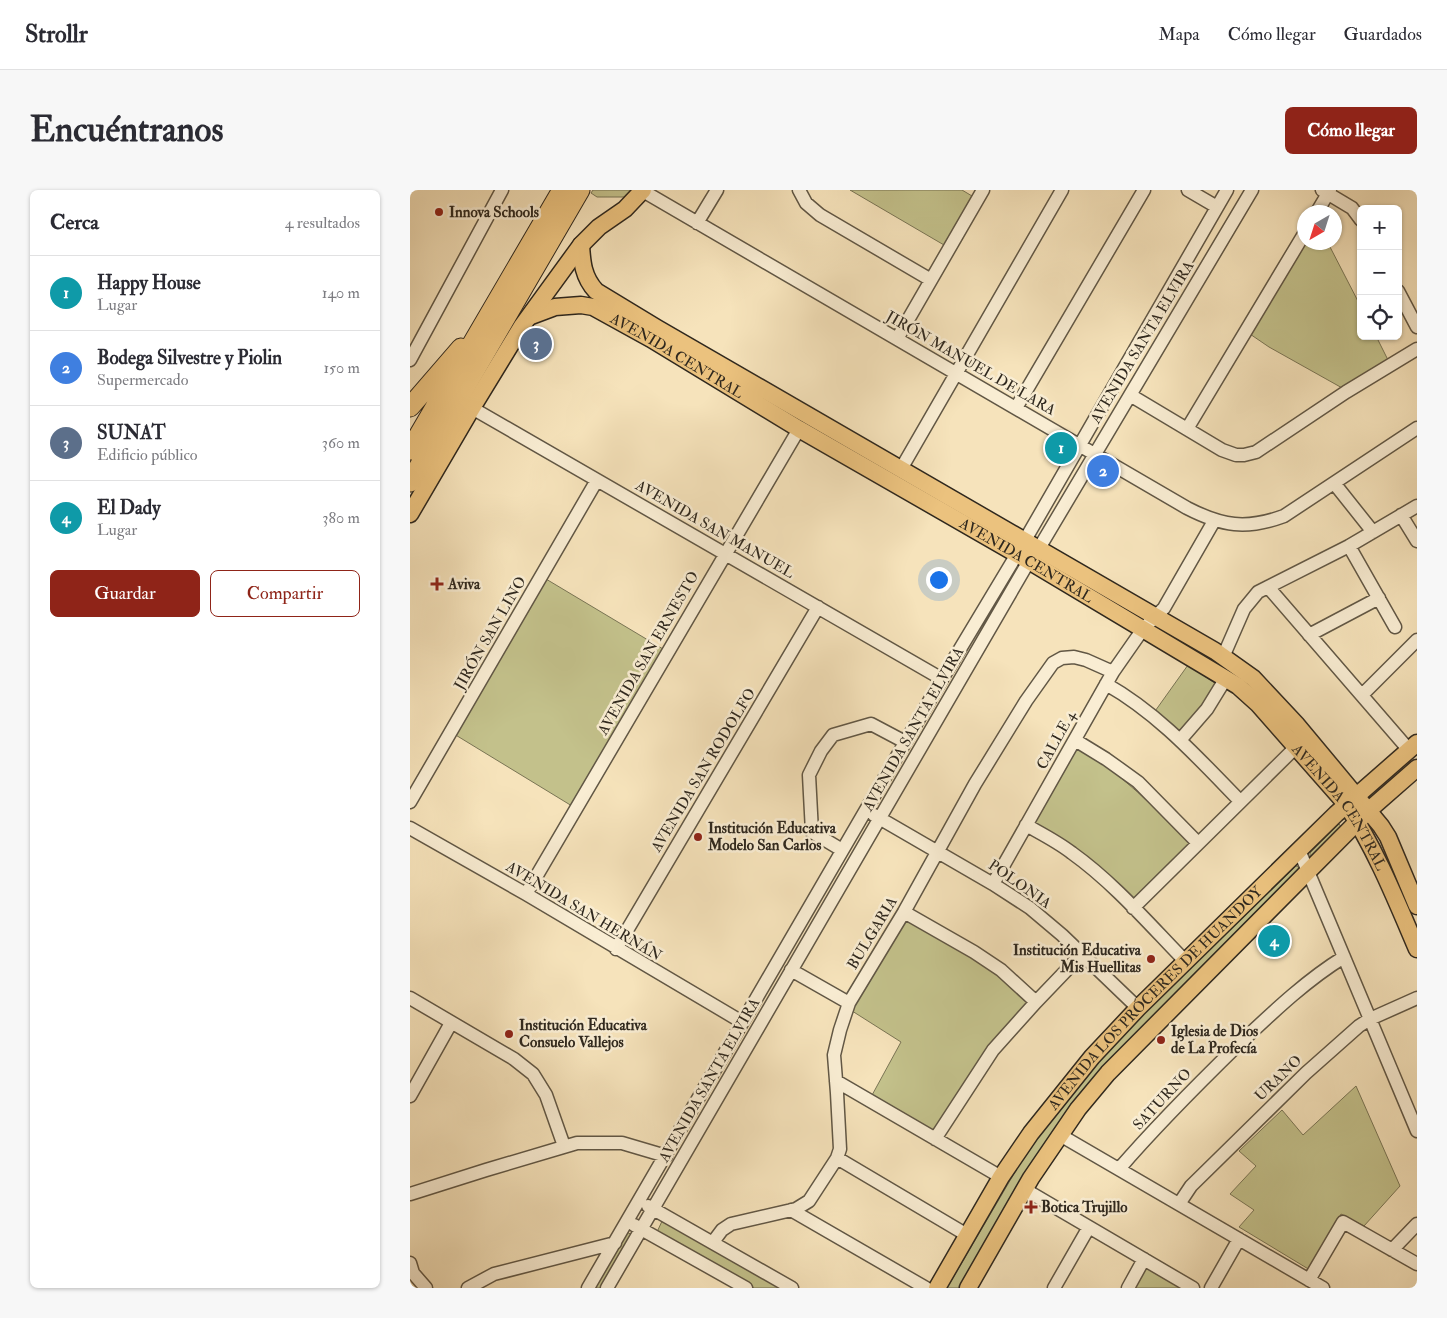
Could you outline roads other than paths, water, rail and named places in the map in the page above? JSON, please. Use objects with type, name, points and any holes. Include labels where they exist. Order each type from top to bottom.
[{"type":"highway","points":[[410,450],[562,190]]},
{"type":"highway","points":[[410,482],[580,190]]},
{"type":"highway","points":[[410,407],[445,364],[484,323]]},
{"type":"main road","points":[[410,514],[515,337],[581,244],[599,227],[625,209],[643,191]]},
{"type":"main road","name":"AVENIDA CENTRAL","points":[[581,244],[583,268],[589,284],[596,291],[654,334],[799,429],[1027,552],[1155,617],[1224,657],[1254,678],[1297,725],[1351,800],[1358,822],[1382,867],[1417,949]]},
{"type":"main road","name":"AVENIDA CENTRAL","points":[[530,316],[555,307],[581,305],[593,307],[654,334],[901,469],[1143,629],[1226,678],[1258,704],[1296,747],[1351,800],[1369,810],[1388,837],[1417,906]]},
{"type":"main road","name":"AVENIDA LOS PRÓCERES DE HUANDOY","points":[[937,1288],[1001,1177],[1031,1132],[1092,1057],[1138,1008],[1299,850],[1351,800],[1413,747]]},
{"type":"main road","name":"AVENIDA LOS PRÓCERES DE HUANDOY","points":[[968,1288],[1024,1189],[1078,1109],[1108,1073],[1369,810],[1384,800],[1417,768]]},
{"type":"street","points":[[410,360],[502,190]]},
{"type":"street","points":[[698,223],[717,190]]},
{"type":"street","points":[[799,190],[806,203],[820,214],[931,280]]},
{"type":"street","points":[[897,339],[983,190]]},
{"type":"street","points":[[901,469],[1062,190]]},
{"type":"street","points":[[1016,408],[1144,190]]},
{"type":"street","points":[[1188,190],[1217,207]]},
{"type":"street","name":"AVENIDA SANTA ELVIRA","points":[[611,1286],[642,1229],[880,818],[1027,552],[1080,445],[1227,190]]},
{"type":"street","name":"AVENIDA SANTA ELVIRA","points":[[588,1288],[942,679],[1095,454],[1252,190]]},
{"type":"street","name":"JIRÓN MANUEL DE LARA","points":[[643,191],[1187,508],[1214,521],[1228,524],[1246,524],[1275,519],[1291,512],[1417,428]]},
{"type":"street","points":[[1320,205],[1327,191],[1352,208],[1357,215]]},
{"type":"street","points":[[1187,429],[1297,246]]},
{"type":"street","points":[[1400,295],[1417,327]]},
{"type":"street","points":[[1130,395],[1230,453],[1236,455],[1250,454],[1417,349]]},
{"type":"street","name":"AVENIDA SAN MANUEL","points":[[472,408],[942,679]]},
{"type":"street","name":"AVENIDA SAN ERNESTO","points":[[526,894],[799,429]]},
{"type":"street","name":"JIRÓN SAN LINO","points":[[410,802],[597,480]]},
{"type":"street","points":[[1334,483],[1373,532]]},
{"type":"street","points":[[1224,657],[1244,609],[1258,592],[1349,546],[1417,506]]},
{"type":"street","points":[[1401,515],[1417,541]]},
{"type":"street","name":"CALLE 4","points":[[993,884],[1112,672],[1143,629],[1164,608],[1214,521]]},
{"type":"street","points":[[1349,546],[1395,627]]},
{"type":"street","points":[[1268,587],[1362,695],[1413,747]]},
{"type":"street","points":[[1309,635],[1379,598]]},
{"type":"street","name":"AVENIDA SAN RODOLFO","points":[[616,948],[818,607]]},
{"type":"street","points":[[1362,695],[1417,640]]},
{"type":"street","name":"BULGARIA","points":[[713,1242],[722,1230],[730,1224],[792,1210],[809,1201],[837,1158],[840,1149],[834,1055],[849,1003],[904,912],[975,784],[1053,663],[1062,658],[1074,657],[1086,660],[1112,672]]},
{"type":"street","points":[[1181,740],[1207,709],[1226,678]]},
{"type":"street","points":[[1106,684],[1144,708],[1181,740],[1240,801]]},
{"type":"street","points":[[842,850],[812,832],[809,775],[820,751],[833,735],[871,724],[905,742]]},
{"type":"street","points":[[1075,740],[1138,782],[1198,843]]},
{"type":"street","points":[[1133,908],[1296,747]]},
{"type":"street","name":"POLONIA","points":[[866,810],[938,850],[993,884],[1043,919],[1138,1008]]},
{"type":"street","points":[[1026,825],[1072,853],[1109,884],[1185,962]]},
{"type":"street","name":"AVENIDA SAN HERNÁN","points":[[410,828],[526,894],[742,1022]]},
{"type":"street","points":[[1299,850],[1417,1131]]},
{"type":"street","points":[[904,912],[974,952],[1001,970],[1036,1002]]},
{"type":"street","points":[[935,1139],[993,1050],[1082,955]]},
{"type":"street","name":"SATURNO","points":[[1119,1169],[1205,1077],[1270,1015],[1328,967],[1344,957]]},
{"type":"street","points":[[791,970],[849,1003]]},
{"type":"street","points":[[410,998],[514,1059],[533,1074],[546,1095],[564,1146]]},
{"type":"street","name":"URANO","points":[[1179,1204],[1191,1186],[1345,1038],[1370,1019],[1417,998]]},
{"type":"street","points":[[756,999],[770,1007]]},
{"type":"street","points":[[410,1096],[451,1023]]},
{"type":"street","points":[[836,1081],[1001,1177]]},
{"type":"street","points":[[1060,1135],[1323,1288]]},
{"type":"street","points":[[410,1194],[577,1143],[622,1144],[666,1156]]},
{"type":"street","points":[[837,1158],[967,1235]]},
{"type":"street","points":[[1024,1189],[1189,1287]]},
{"type":"street","points":[[640,1201],[792,1288]]},
{"type":"street","points":[[792,1210],[926,1288]]},
{"type":"street","points":[[628,1221],[746,1288]]},
{"type":"street","points":[[1310,1280],[1343,1222],[1417,1264]]},
{"type":"street","points":[[1392,1250],[1417,1224]]},
{"type":"street","points":[[1054,1288],[1089,1227]]},
{"type":"street","points":[[1211,1288],[1239,1239]]},
{"type":"street","points":[[468,1288],[494,1274],[615,1243]]},
{"type":"street","points":[[1128,1288],[1144,1260]]},
{"type":"street","points":[[410,1263],[413,1273],[425,1287]]},
{"type":"place","name":"Innova Schools","points":[[439,212]]},
{"type":"place","name":"SUNAT","points":[[536,344]]},
{"type":"place","name":"Happy House","points":[[1061,448]]},
{"type":"place","name":"Bodega Silvestre y Piolin","points":[[1103,471]]},
{"type":"place","name":"Aviva","points":[[437,584]]},
{"type":"place","name":"Institución Educativa Modelo San Carlos","points":[[698,837]]},
{"type":"place","name":"El Dady","points":[[1274,941]]},
{"type":"place","name":"Institución Educativa Mis Huellitas","points":[[1151,959]]},
{"type":"place","name":"Institución Educativa Consuelo Vallejos","points":[[509,1034]]},
{"type":"place","name":"Iglesia de Dios de La Profecía","points":[[1161,1040]]},
{"type":"place","name":"Botica Trujillo","points":[[1031,1207]]}]
